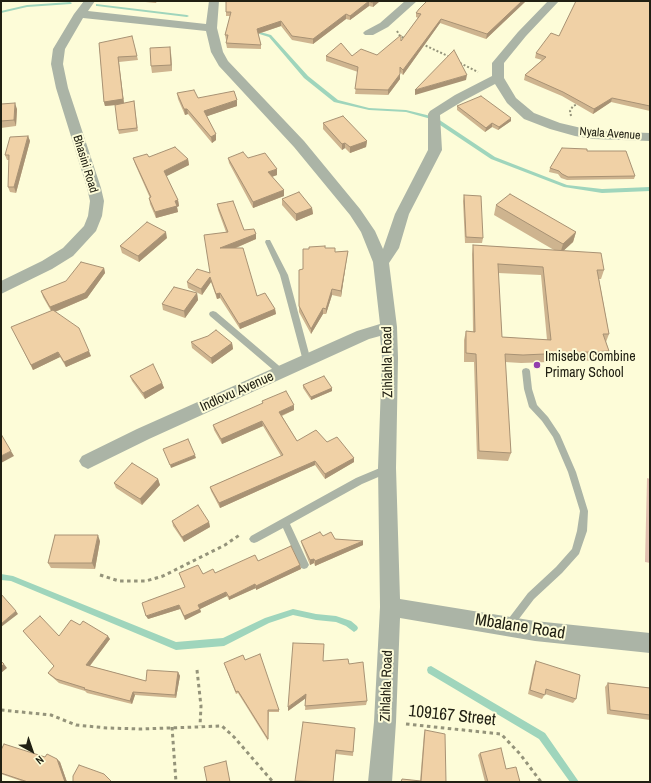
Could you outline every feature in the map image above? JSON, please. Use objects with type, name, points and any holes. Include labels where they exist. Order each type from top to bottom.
[{"type":"street","name":"Bhasini Road","points":[[1,288],[47,265],[68,252],[91,228],[95,216],[97,202],[94,188],[62,88],[57,64],[59,48],[90,1]]},
{"type":"street","name":"Zihlahla Road","points":[[214,1],[210,28],[217,52],[223,63],[299,144],[355,212],[368,231],[381,262],[389,327],[390,358],[387,468],[390,608],[385,722],[380,782]]},
{"type":"street","points":[[369,33],[384,25],[412,1]]},
{"type":"street","points":[[381,262],[392,248],[402,214],[435,150],[434,114],[498,76],[498,63],[504,54],[554,1]]},
{"type":"street","points":[[80,14],[210,28]]},
{"type":"street","name":"Nyala Avenue","points":[[498,76],[511,100],[529,116],[575,132],[594,135],[650,137]]},
{"type":"street","name":"Indlovu Avenue","points":[[88,460],[363,335],[389,327]]},
{"type":"street","name":"Mbalane Road","points":[[390,608],[542,632],[650,643]]},
{"type":"lane","points":[[268,242],[284,275],[307,360]]},
{"type":"lane","points":[[213,314],[280,372]]},
{"type":"lane","points":[[508,626],[531,596],[550,580],[576,551],[582,532],[584,511],[572,472],[556,435],[545,419],[533,407],[528,389],[526,371]]},
{"type":"lane","points":[[254,539],[358,481],[387,468]]},
{"type":"lane","points":[[285,523],[304,565]]},
{"type":"path","points":[[394,16],[399,34],[412,41]]},
{"type":"path","points":[[418,43],[451,58]]},
{"type":"path","points":[[456,60],[476,72],[498,76]]},
{"type":"path","points":[[575,132],[570,112],[573,106],[580,103]]},
{"type":"path","points":[[100,576],[119,581],[146,581],[163,576],[225,545],[242,533]]},
{"type":"path","points":[[197,670],[201,706],[200,726]]},
{"type":"path","points":[[1,710],[51,715],[76,725],[107,728],[222,726],[234,737],[273,782]]},
{"type":"path","name":"109167 Street","points":[[385,722],[502,734],[520,754],[541,782]]},
{"type":"path","points":[[172,727],[176,782]]},
{"type":"shaded area","points":[[647,478],[650,479],[650,563],[645,562]]},
{"type":"building","points":[[226,1],[369,1],[350,16],[346,14],[313,39],[292,36],[281,21],[257,29],[261,45],[226,43],[228,35],[225,35],[231,12],[226,12]]},
{"type":"building","points":[[427,1],[522,1],[487,34],[441,19],[403,70],[400,67],[400,74],[388,90],[355,89],[358,67],[326,56],[341,43],[352,56],[361,49],[377,55],[401,35],[401,41],[421,14],[416,13]]},
{"type":"building","points":[[576,1],[650,2],[650,106],[612,98],[594,109],[563,92],[525,75],[546,57],[536,53],[551,33],[559,36]]},
{"type":"building","points":[[132,36],[137,56],[118,57],[123,99],[104,102],[99,43]]},
{"type":"building","points":[[170,47],[171,65],[151,66],[150,48]]},
{"type":"building","points":[[454,50],[467,75],[415,90]]},
{"type":"building","points":[[194,90],[198,98],[234,91],[237,100],[204,111],[216,134],[211,137],[187,109],[184,109],[177,93]]},
{"type":"building","points":[[481,96],[511,118],[499,127],[492,123],[486,128],[457,106]]},
{"type":"building","points":[[134,101],[137,128],[118,130],[115,105]]},
{"type":"building","points":[[15,103],[14,120],[1,121],[1,104]]},
{"type":"building","points":[[343,116],[367,141],[350,147],[345,143],[342,144],[323,123]]},
{"type":"building","points":[[28,136],[14,187],[8,187],[9,155],[5,155],[10,137]]},
{"type":"building","points":[[175,147],[188,159],[164,171],[178,200],[175,201],[177,206],[155,212],[149,198],[151,197],[133,158],[147,154],[149,157]]},
{"type":"building","points":[[562,148],[587,149],[587,151],[626,151],[635,176],[568,177],[559,171],[550,168]]},
{"type":"building","points":[[243,152],[248,158],[265,153],[277,169],[268,172],[284,190],[253,202],[228,158]]},
{"type":"building","points":[[299,192],[312,208],[296,214],[282,199]]},
{"type":"building","points":[[510,194],[576,232],[563,244],[496,205]]},
{"type":"building","points":[[464,195],[481,196],[483,238],[466,237]]},
{"type":"building","points":[[233,201],[244,230],[254,229],[256,234],[220,248],[243,248],[257,296],[265,293],[275,309],[239,324],[220,293],[216,294],[210,277],[201,289],[187,282],[197,269],[210,273],[204,235],[228,232],[217,204]]},
{"type":"building","points":[[147,222],[166,232],[138,256],[120,246]]},
{"type":"building","points":[[473,245],[601,253],[604,270],[597,270],[609,334],[603,334],[609,351],[523,355],[505,354],[511,453],[479,451],[476,354],[466,353],[466,331],[475,332]],"holes":[[[498,264],[543,267],[551,340],[502,337]]]},
{"type":"building","points":[[325,246],[325,248],[335,248],[335,252],[348,251],[341,291],[332,289],[326,309],[323,308],[311,329],[299,306],[299,270],[303,269],[303,249]]},
{"type":"building","points":[[81,262],[104,268],[85,293],[50,307],[41,291],[66,281]]},
{"type":"building","points":[[174,287],[197,293],[184,311],[162,304]]},
{"type":"building","points":[[53,310],[79,328],[89,351],[64,362],[58,352],[31,365],[11,327]]},
{"type":"building","points":[[216,330],[232,343],[211,358],[191,342],[208,336]]},
{"type":"building","points":[[153,364],[162,383],[143,393],[130,376]]},
{"type":"building","points":[[324,376],[332,388],[311,397],[303,385]]},
{"type":"building","points":[[286,391],[294,405],[279,412],[297,441],[316,430],[327,442],[337,437],[354,458],[325,474],[315,461],[219,503],[210,487],[283,455],[262,421],[221,439],[213,425]]},
{"type":"building","points":[[1,434],[11,451],[1,456]]},
{"type":"building","points":[[188,439],[195,455],[170,465],[163,449]]},
{"type":"building","points":[[132,463],[158,479],[140,499],[114,483]]},
{"type":"building","points":[[198,505],[209,522],[182,537],[172,521]]},
{"type":"building","points":[[320,532],[323,536],[331,532],[335,539],[363,541],[315,561],[314,559],[310,560],[301,541]]},
{"type":"building","points":[[55,535],[98,535],[92,563],[48,563]]},
{"type":"building","points":[[291,546],[300,565],[229,597],[226,592],[198,605],[200,609],[184,616],[179,605],[146,616],[142,603],[185,587],[179,573],[198,565],[203,574],[213,569],[215,573],[255,555],[258,561]]},
{"type":"building","points":[[1,594],[16,611],[1,624]]},
{"type":"building","points":[[40,616],[59,636],[71,620],[80,625],[83,621],[108,636],[86,665],[146,681],[147,670],[178,672],[175,695],[133,692],[130,701],[84,689],[85,688],[56,679],[48,673],[54,666],[23,631]]},
{"type":"building","points":[[293,643],[324,644],[323,661],[348,659],[349,664],[363,662],[367,701],[305,706],[306,694],[288,707]]},
{"type":"building","points":[[260,654],[279,710],[268,710],[268,739],[238,691],[236,692],[224,663],[243,655],[245,660]]},
{"type":"building","points":[[536,661],[580,675],[576,699],[546,689],[545,695],[530,690]]},
{"type":"building","points":[[608,683],[650,688],[650,715],[610,710]]},
{"type":"building","points":[[303,722],[355,728],[353,752],[336,750],[333,782],[295,781]]},
{"type":"building","points":[[425,730],[445,734],[446,782],[401,782],[402,779],[421,781]]},
{"type":"building","points":[[4,744],[45,757],[47,754],[57,759],[65,782],[28,782],[1,773],[1,750]]},
{"type":"building","points":[[501,748],[506,769],[516,767],[520,782],[488,782],[480,753]]},
{"type":"building","points":[[226,761],[230,782],[207,782],[204,767]]},
{"type":"building","points":[[79,765],[104,774],[112,782],[74,782],[73,776]]},
{"type":"waterway","points":[[1,12],[27,6],[70,3]]},
{"type":"waterway","points":[[97,5],[187,16]]},
{"type":"waterway","points":[[254,31],[270,36],[306,77],[336,101],[369,109],[406,111],[433,118],[493,158],[566,186],[602,191],[650,189]]},
{"type":"waterway","points":[[1,577],[11,578],[176,646],[224,642],[268,620],[293,612],[316,617],[336,619],[348,623],[354,628]]},
{"type":"waterway","points":[[431,670],[542,736],[575,782]]},
{"type":"place","name":"Imisebe Combine Primary School","points":[[537,365]]}]
